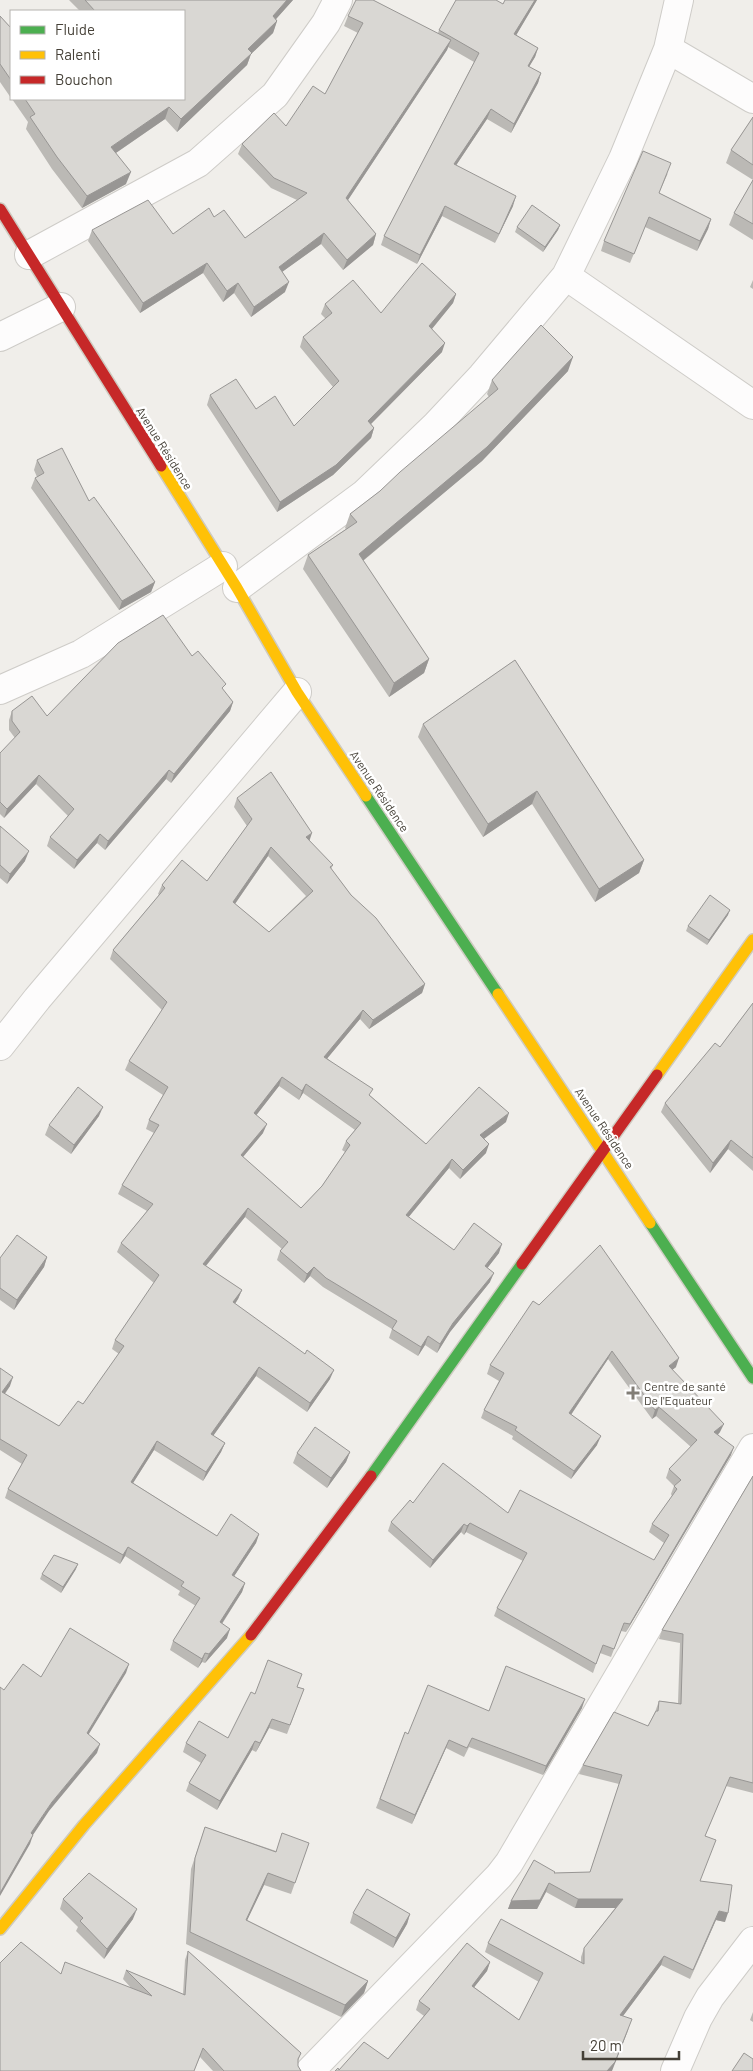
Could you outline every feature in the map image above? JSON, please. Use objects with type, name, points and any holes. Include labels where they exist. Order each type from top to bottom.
[{"type":"main road","name":"Avenue Résidence","points":[[0,209],[230,577],[297,692],[604,1151],[753,1378]]},
{"type":"main road","points":[[0,1929],[84,1825],[254,1631],[387,1453],[753,940]]},
{"type":"street","points":[[29,255],[198,163],[275,94],[326,23],[338,0]]},
{"type":"street","points":[[0,690],[81,654],[230,577],[364,494],[414,446],[482,376],[566,276],[623,159],[668,49],[679,0]]},
{"type":"street","points":[[668,49],[753,99]]},
{"type":"street","points":[[566,276],[753,405]]},
{"type":"street","points":[[0,337],[62,307]]},
{"type":"street","points":[[0,1046],[37,999],[297,692]]},
{"type":"street","points":[[310,2071],[499,1876],[509,1863],[753,1448]]},
{"type":"street","points":[[675,2071],[698,2018],[710,1997],[753,1941]]},
{"type":"building","points":[[85,0],[287,0],[273,16],[277,21],[248,49],[252,53],[181,119],[169,107],[111,147],[131,172],[87,196],[57,157],[30,117],[35,114],[26,100],[185,100],[185,10],[94,10]]},
{"type":"building","points":[[356,0],[373,0],[451,40],[346,198],[376,234],[347,260],[324,233],[279,267],[289,282],[254,307],[238,283],[227,291],[207,263],[143,303],[92,230],[148,200],[173,234],[209,208],[214,217],[224,210],[245,238],[307,193],[274,178],[242,144],[274,113],[286,126],[313,86],[325,94],[363,23],[348,16]]},
{"type":"building","points":[[456,0],[496,0],[503,4],[505,0],[535,0],[514,34],[538,48],[528,66],[541,73],[514,124],[491,109],[454,164],[516,196],[499,234],[445,206],[420,255],[384,236],[479,53],[439,30]]},
{"type":"building","points":[[0,16],[10,27],[10,79],[0,64]]},
{"type":"building","points":[[753,117],[753,165],[731,150]]},
{"type":"building","points":[[643,151],[671,163],[659,193],[711,219],[700,241],[649,217],[634,254],[604,241]]},
{"type":"building","points":[[753,180],[753,224],[734,213]]},
{"type":"building","points":[[532,205],[560,225],[545,247],[517,227]]},
{"type":"building","points":[[422,263],[456,294],[429,326],[445,343],[368,421],[374,428],[336,465],[280,502],[210,395],[236,379],[256,409],[275,396],[294,426],[339,381],[303,337],[332,313],[325,304],[353,280],[381,313]]},
{"type":"building","points":[[541,325],[573,357],[487,447],[359,554],[429,659],[394,683],[308,555],[357,522],[350,514],[380,491],[498,389],[492,380]]},
{"type":"building","points":[[62,448],[89,501],[94,497],[155,582],[122,601],[35,478],[44,473],[37,460]]},
{"type":"building","points":[[163,615],[192,656],[198,651],[226,684],[222,688],[233,702],[174,774],[169,770],[108,841],[100,834],[77,860],[50,837],[74,809],[39,775],[7,809],[0,802],[0,753],[20,732],[12,721],[12,711],[32,696],[47,716],[118,643]]},
{"type":"building","points":[[515,660],[644,860],[599,889],[537,791],[488,824],[423,724]]},
{"type":"building","points":[[271,772],[312,833],[306,837],[333,865],[330,867],[351,895],[376,918],[425,984],[373,1020],[363,1010],[324,1057],[373,1089],[369,1095],[426,1144],[479,1087],[509,1113],[480,1135],[489,1144],[463,1170],[452,1159],[406,1215],[454,1250],[474,1223],[502,1244],[485,1266],[494,1273],[453,1323],[440,1344],[428,1336],[421,1347],[392,1329],[397,1321],[326,1278],[314,1267],[307,1274],[280,1251],[288,1242],[248,1208],[203,1264],[242,1290],[233,1302],[305,1354],[307,1350],[334,1370],[310,1403],[259,1367],[211,1434],[225,1443],[206,1472],[157,1441],[131,1482],[217,1536],[231,1514],[259,1534],[232,1575],[245,1583],[220,1622],[230,1629],[209,1654],[205,1653],[202,1659],[173,1641],[200,1598],[181,1586],[184,1582],[128,1547],[123,1555],[8,1489],[27,1455],[0,1439],[0,1368],[13,1377],[2,1392],[59,1426],[78,1401],[83,1404],[124,1346],[115,1340],[159,1275],[121,1243],[153,1204],[122,1185],[159,1125],[149,1120],[168,1087],[129,1061],[167,1002],[113,950],[165,888],[162,885],[182,860],[207,881],[252,819],[237,798]],"holes":[[[271,847],[313,891],[269,932],[233,902]],[[282,1077],[302,1091],[306,1084],[361,1123],[346,1141],[350,1145],[322,1186],[301,1208],[241,1155],[267,1124],[254,1113]]]},
{"type":"building","points":[[0,826],[29,851],[10,874],[0,865]]},
{"type":"building","points":[[710,895],[730,910],[709,940],[688,926]]},
{"type":"building","points":[[753,1003],[753,1158],[731,1140],[713,1163],[665,1103],[715,1043],[720,1047]]},
{"type":"building","points":[[78,1087],[103,1107],[74,1145],[49,1125]]},
{"type":"building","points":[[17,1235],[47,1257],[17,1300],[0,1288],[0,1258]]},
{"type":"building","points":[[600,1245],[679,1358],[669,1366],[724,1424],[714,1432],[734,1447],[630,1624],[624,1623],[614,1649],[603,1645],[596,1664],[497,1608],[527,1553],[470,1523],[467,1526],[464,1524],[433,1560],[391,1522],[410,1500],[413,1503],[443,1463],[508,1513],[520,1490],[654,1560],[669,1535],[652,1524],[677,1489],[674,1486],[681,1480],[669,1469],[697,1440],[659,1407],[655,1410],[612,1351],[569,1413],[601,1436],[574,1471],[515,1430],[517,1427],[484,1410],[504,1373],[490,1365],[533,1301],[539,1305]]},
{"type":"building","points":[[315,1427],[350,1452],[331,1478],[297,1453]]},
{"type":"building","points":[[753,1476],[753,1783],[730,1777],[705,1836],[716,1840],[700,1881],[732,1885],[728,1913],[719,1911],[693,1970],[664,1956],[620,2015],[632,2019],[615,2062],[607,2071],[335,2071],[338,2068],[339,2070],[364,2042],[388,2059],[430,2009],[419,2001],[467,1943],[490,1962],[472,1986],[519,2020],[543,1973],[488,1943],[501,1919],[584,1964],[584,1948],[623,1899],[578,1899],[549,1883],[540,1900],[511,1901],[534,1860],[554,1873],[590,1872],[622,1775],[583,1765],[614,1712],[648,1726],[656,1711],[658,1711],[659,1701],[681,1704],[683,1634],[662,1630]]},
{"type":"building","points":[[54,1555],[78,1564],[63,1587],[42,1574]]},
{"type":"building","points":[[70,1628],[129,1664],[87,1733],[100,1744],[52,1802],[31,1833],[33,1835],[0,1893],[0,1687],[4,1690],[23,1664],[41,1677]]},
{"type":"building","points":[[268,1660],[302,1674],[297,1687],[304,1689],[290,1725],[272,1719],[260,1743],[255,1741],[220,1801],[189,1783],[206,1755],[186,1743],[199,1721],[228,1738],[251,1692],[255,1694]]},
{"type":"building","points":[[506,1666],[585,1699],[546,1766],[472,1738],[467,1748],[449,1740],[415,1815],[380,1799],[405,1732],[408,1734],[428,1685],[489,1711]]},
{"type":"building","points":[[205,1827],[276,1852],[282,1833],[309,1843],[295,1883],[268,1873],[246,1920],[368,1981],[345,2005],[190,1932],[195,1858]]},
{"type":"building","points":[[89,1873],[137,1909],[107,1949],[80,1921],[83,1918],[63,1899]]},
{"type":"building","points":[[367,1889],[410,1914],[396,1938],[353,1913]]},
{"type":"building","points":[[21,1942],[61,1974],[65,1962],[152,1996],[126,1970],[185,1995],[188,1951],[301,2053],[298,2059],[298,2066],[301,2071],[224,2071],[203,2048],[194,2071],[0,2071],[0,1963]]},
{"type":"building","points":[[744,2053],[753,2059],[753,2071],[732,2071]]},
{"type":"traffic: fast","points":[[366,796],[498,994]]},
{"type":"traffic: fast","points":[[650,1223],[753,1378]]},
{"type":"traffic: fast","points":[[371,1476],[522,1264]]},
{"type":"traffic: slow","points":[[161,466],[237,588],[297,692],[366,796]]},
{"type":"traffic: slow","points":[[657,1075],[753,940]]},
{"type":"traffic: slow","points":[[498,994],[650,1223]]},
{"type":"traffic: slow","points":[[0,1929],[84,1825],[251,1635]]},
{"type":"traffic: jam","points":[[0,209],[161,466]]},
{"type":"traffic: jam","points":[[522,1264],[657,1075]]},
{"type":"traffic: jam","points":[[251,1635],[371,1476]]},
{"type":"place","name":"Centre de santé De l'Equateur","points":[[633,1393]]}]
